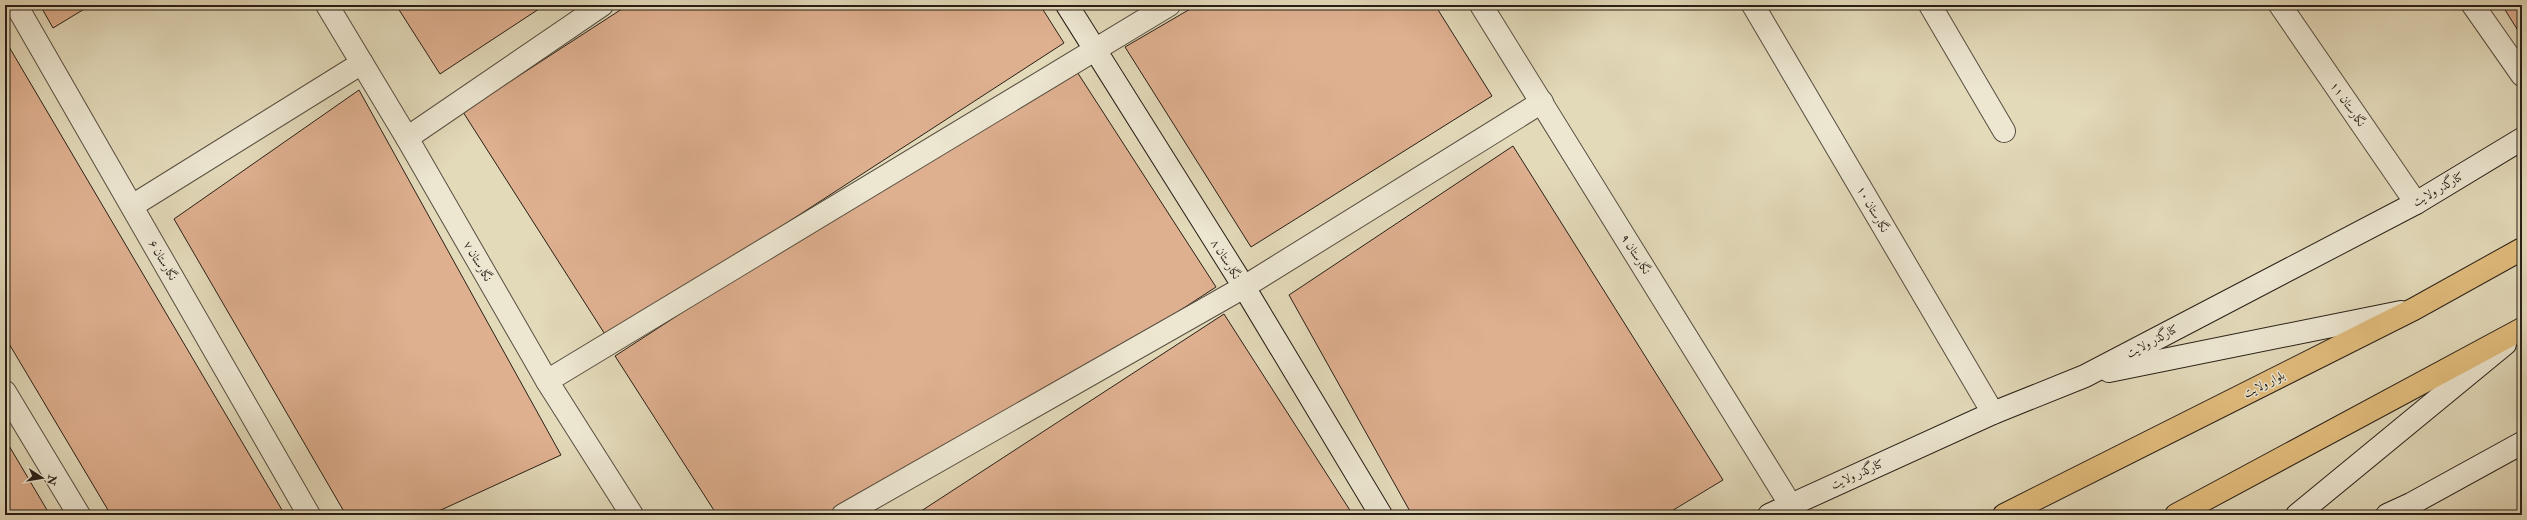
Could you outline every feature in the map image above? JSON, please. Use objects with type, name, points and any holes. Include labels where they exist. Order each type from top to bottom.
[{"type":"main road","name":"بلوار ولایت","points":[[2004,515],[2414,309],[2522,249]]},
{"type":"main road","points":[[2176,515],[2522,330]]},
{"type":"street","name":"نگارستان ۶","points":[[16,5],[309,515]]},
{"type":"street","name":"نگارستان ۷","points":[[327,5],[407,138],[547,381],[632,515]]},
{"type":"street","points":[[407,138],[602,5]]},
{"type":"street","name":"نگارستان ۸","points":[[1067,5],[1096,48],[1244,287],[1381,515]]},
{"type":"street","points":[[547,381],[1096,48],[1170,5]]},
{"type":"street","name":"نگارستان ۹","points":[[1481,5],[1790,504]]},
{"type":"street","name":"نگارستان ۱۰","points":[[1753,5],[1993,413]]},
{"type":"street","points":[[1930,5],[2004,131]]},
{"type":"street","name":"نگارستان ۱۱","points":[[2280,5],[2416,203]]},
{"type":"street","points":[[2473,5],[2522,75]]},
{"type":"street","points":[[132,206],[362,62]]},
{"type":"street","points":[[843,515],[1244,287],[1542,102]]},
{"type":"street","name":"کنارگذر ولایت","points":[[1769,515],[1790,504],[1993,413],[2085,376],[2416,203],[2522,140]]},
{"type":"street","points":[[2085,376],[2414,309]]},
{"type":"street","points":[[2297,515],[2522,330]]},
{"type":"street","points":[[5,392],[79,515]]},
{"type":"street","points":[[2387,515],[2415,510],[2522,443]]},
{"type":"building","points":[[40,5],[91,5],[53,28]]},
{"type":"building","points":[[396,5],[545,5],[440,74]]},
{"type":"building","points":[[628,5],[1040,5],[1064,43],[608,339],[463,112]]},
{"type":"building","points":[[1197,5],[1435,5],[1492,96],[1251,247],[1125,47]]},
{"type":"building","points":[[2502,5],[2522,5],[2522,37]]},
{"type":"building","points":[[5,40],[285,515],[111,515],[5,337]]},
{"type":"building","points":[[1070,61],[1216,287],[865,515],[717,515],[615,356]]},
{"type":"building","points":[[359,90],[561,455],[430,515],[346,515],[174,219]]},
{"type":"building","points":[[1513,146],[1723,480],[1665,515],[1412,515],[1289,295]]},
{"type":"building","points":[[1224,314],[1353,515],[915,515]]},
{"type":"building","points":[[5,439],[50,515],[5,515]]}]
